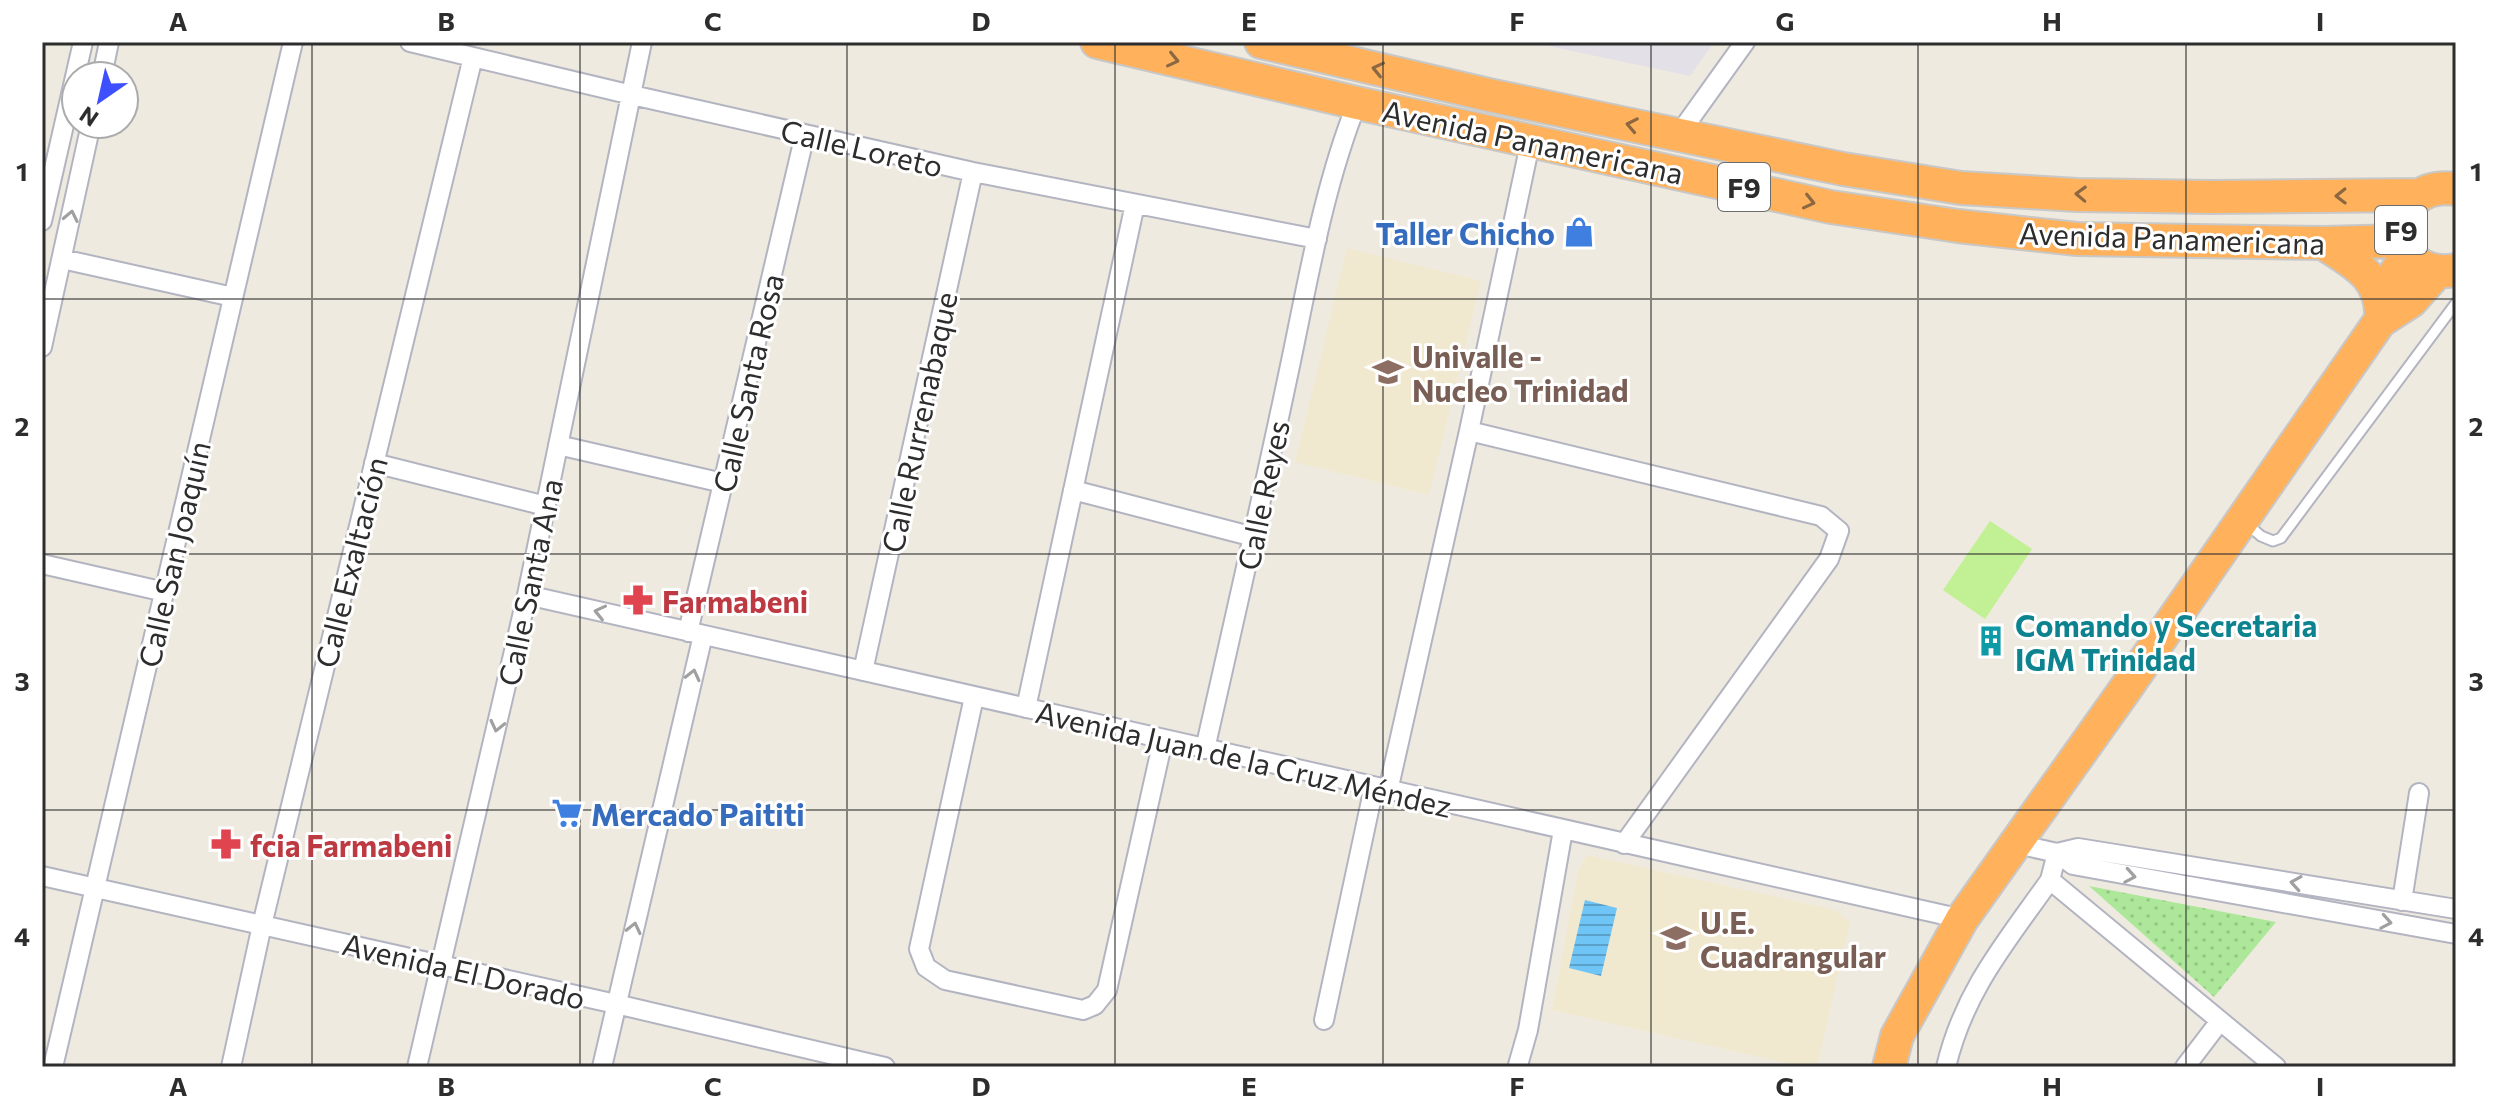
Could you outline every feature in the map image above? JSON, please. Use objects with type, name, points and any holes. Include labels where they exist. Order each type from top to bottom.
[{"type":"highway","name":"Avenida Panamericana","points":[[1097,42],[1357,103],[1831,207],[1958,226],[2077,239],[2405,247]]},
{"type":"highway","name":"Avenida Panamericana","points":[[1261,42],[1489,95],[1843,169],[1961,188],[2077,195],[2167,196],[2444,187]]},
{"type":"highway","name":"F9","points":[[2444,187],[2410,204],[2403,215],[2401,228],[2405,247],[2425,268],[2446,271]]},
{"type":"highway","points":[[2323,243],[2352,262],[2371,280],[2382,300],[2380,321]]},
{"type":"highway","name":"F9","points":[[1889,1067],[1897,1036],[1962,919],[2380,321],[2391,280],[2405,247]]},
{"type":"highway","name":"F9","points":[[2380,321],[2411,301],[2446,271]]},
{"type":"street","points":[[42,221],[83,42]]},
{"type":"street","name":"Calle San Joaquín","points":[[53,1067],[293,42]]},
{"type":"street","name":"Calle Loreto","points":[[410,42],[973,172],[1317,239]]},
{"type":"street","name":"Calle Santa Ana","points":[[417,1067],[527,595],[642,42]]},
{"type":"street","points":[[1679,134],[1745,42]]},
{"type":"street","name":"Calle Exaltación","points":[[231,1067],[262,925],[473,57]]},
{"type":"street","name":"Calle Reyes","points":[[1205,749],[1317,239],[1339,148],[1357,103]]},
{"type":"street","name":"Calle Santa Rosa","points":[[602,1067],[695,633],[723,483],[805,134]]},
{"type":"street","points":[[1324,1020],[1469,431],[1531,139]]},
{"type":"street","points":[[42,347],[48,291],[62,259],[88,140]]},
{"type":"street","name":"Calle Rurrenabaque","points":[[863,671],[973,172]]},
{"type":"street","points":[[1026,708],[1135,204]]},
{"type":"street","points":[[62,259],[233,297]]},
{"type":"street","points":[[1469,431],[1821,516],[1839,531],[1829,559],[1624,844]]},
{"type":"street","points":[[558,445],[723,483]]},
{"type":"street","points":[[374,463],[546,506]]},
{"type":"street","points":[[1073,490],[1254,537]]},
{"type":"street","points":[[42,564],[165,592]]},
{"type":"street","name":"Avenida Juan de la Cruz Méndez","points":[[527,595],[1962,919]]},
{"type":"street","points":[[974,697],[919,949],[926,967],[945,980],[1083,1010],[1095,1005],[1107,990],[1163,740]]},
{"type":"street","points":[[2402,901],[2419,793]]},
{"type":"street","points":[[1518,1065],[1528,1030],[1563,830]]},
{"type":"street","points":[[2017,844],[2057,853],[2073,865],[2455,931]]},
{"type":"street","points":[[2057,853],[2078,848],[2456,909]]},
{"type":"street","points":[[1946,1067],[1954,1035],[1980,979],[2050,880],[2057,853]]},
{"type":"street","name":"Avenida El Dorado","points":[[42,876],[616,1004],[808,1058],[885,1067]]},
{"type":"street","points":[[2050,880],[2276,1067]]},
{"type":"street","points":[[2185,1067],[2220,1021]]},
{"type":"lane","points":[[2243,520],[2261,536],[2273,541],[2281,538],[2456,303]]},
{"type":"shaded area","points":[[1530,42],[1714,42],[1690,76]]},
{"type":"shaded area","name":"Univalle - Nucleo Trinidad","points":[[1347,248],[1481,281],[1429,495],[1295,462]]},
{"type":"shaded area","points":[[1587,855],[1835,910],[1850,922],[1817,1067],[1804,1067],[1552,1010],[1578,872]]},
{"type":"green space","points":[[1990,521],[2032,549],[1985,619],[1943,590]]},
{"type":"green space","points":[[2089,886],[2276,922],[2214,997]]},
{"type":"water","points":[[1585,900],[1617,908],[1601,976],[1569,968]]},
{"type":"place","name":"Taller Chicho","points":[[1579,232]]},
{"type":"place","name":"Univalle - Nucleo Trinidad","points":[[1388,372]]},
{"type":"place","name":"Farmabeni","points":[[638,600]]},
{"type":"place","name":"Comando y Secretaria IGM Trinidad","points":[[1991,641]]},
{"type":"place","name":"Mercado Paititi","points":[[567,813]]},
{"type":"place","name":"fcia Farmabeni","points":[[226,844]]},
{"type":"place","name":"U.E. Cuadrangular","points":[[1676,938]]}]
